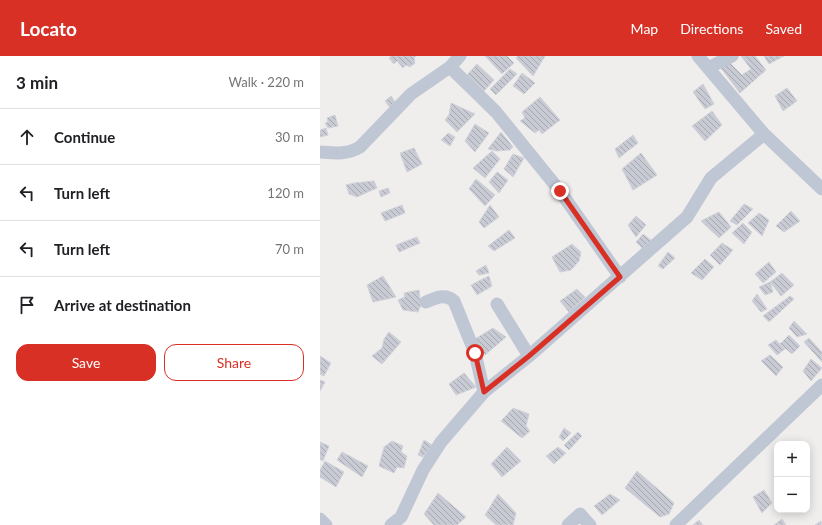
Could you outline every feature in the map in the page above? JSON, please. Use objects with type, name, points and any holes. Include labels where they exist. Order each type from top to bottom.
[{"type":"street","points":[[698,56],[764,134],[822,189]]},
{"type":"street","points":[[708,68],[732,56]]},
{"type":"street","points":[[320,152],[346,153],[360,147],[411,94],[454,60],[560,191],[620,277]]},
{"type":"street","points":[[391,525],[401,517],[423,470],[441,442],[484,392],[529,356],[687,217],[711,178],[764,134]]},
{"type":"street","points":[[426,302],[438,297],[448,297],[454,301],[475,353],[484,392]]},
{"type":"street","points":[[497,304],[510,328],[529,356]]},
{"type":"street","points":[[676,525],[822,385]]},
{"type":"street","points":[[568,525],[580,514],[590,525]]},
{"type":"street","points":[[320,520],[326,525]]},
{"type":"building","points":[[391,56],[416,56],[414,58],[415,63],[410,67],[406,65],[403,68],[397,61],[394,64],[389,58]]},
{"type":"building","points":[[485,56],[507,56],[514,63],[502,74]]},
{"type":"building","points":[[518,56],[545,56],[533,76],[516,58]]},
{"type":"building","points":[[741,56],[755,56],[766,70],[740,93],[720,67],[729,62],[742,75],[751,69]]},
{"type":"building","points":[[764,56],[784,56],[769,64]]},
{"type":"building","points":[[477,64],[494,80],[484,91],[467,75]]},
{"type":"building","points":[[510,69],[517,74],[496,95],[490,89]]},
{"type":"building","points":[[522,73],[535,83],[524,94],[513,86]]},
{"type":"building","points":[[703,84],[714,104],[705,109],[693,92]]},
{"type":"building","points":[[787,88],[797,101],[783,111],[775,96]]},
{"type":"building","points":[[391,96],[397,105],[391,109],[385,101]]},
{"type":"building","points":[[540,97],[560,120],[542,134],[539,130],[535,133],[520,121],[525,118],[522,112]]},
{"type":"building","points":[[451,103],[475,114],[457,132],[445,120],[449,115]]},
{"type":"building","points":[[712,111],[722,125],[705,141],[692,126]]},
{"type":"building","points":[[335,115],[338,126],[328,128],[325,123],[328,122],[327,118]]},
{"type":"building","points":[[475,124],[489,133],[475,152],[465,141]]},
{"type":"building","points":[[326,128],[328,135],[320,137],[320,130]]},
{"type":"building","points":[[501,132],[513,147],[510,150],[497,151],[488,149]]},
{"type":"building","points":[[448,133],[455,137],[450,146],[441,140]]},
{"type":"building","points":[[633,135],[638,143],[619,158],[615,149]]},
{"type":"building","points":[[414,148],[422,164],[407,172],[400,153]]},
{"type":"building","points":[[492,151],[500,159],[485,178],[473,168]]},
{"type":"building","points":[[641,153],[657,175],[633,190],[622,169]]},
{"type":"building","points":[[513,154],[524,158],[513,177],[504,169]]},
{"type":"building","points":[[497,172],[508,180],[499,193],[489,182]]},
{"type":"building","points":[[476,179],[495,195],[485,206],[469,189]]},
{"type":"building","points":[[374,181],[377,188],[357,197],[349,194],[346,185],[354,183]]},
{"type":"building","points":[[388,188],[390,193],[381,197],[379,191]]},
{"type":"building","points":[[744,204],[753,209],[737,225],[730,221]]},
{"type":"building","points":[[402,205],[405,213],[385,221],[381,213]]},
{"type":"building","points":[[490,205],[499,217],[484,228],[479,222]]},
{"type":"building","points":[[791,211],[800,221],[784,232],[776,226]]},
{"type":"building","points":[[719,212],[731,227],[719,238],[701,221]]},
{"type":"building","points":[[759,213],[769,220],[762,236],[748,223]]},
{"type":"building","points":[[636,216],[646,225],[636,237],[628,225]]},
{"type":"building","points":[[743,223],[752,232],[744,244],[732,233]]},
{"type":"building","points":[[509,230],[515,238],[494,251],[488,246]]},
{"type":"building","points":[[643,234],[652,241],[644,250],[636,242]]},
{"type":"building","points":[[417,237],[420,243],[399,252],[396,245]]},
{"type":"building","points":[[722,243],[733,250],[720,265],[710,255]]},
{"type":"building","points":[[572,244],[581,252],[579,261],[571,270],[560,272],[552,257]]},
{"type":"building","points":[[668,252],[675,258],[663,269],[658,266]]},
{"type":"building","points":[[705,259],[714,267],[702,280],[691,273]]},
{"type":"building","points":[[769,262],[776,272],[763,283],[755,274]]},
{"type":"building","points":[[486,265],[489,273],[479,275],[476,271]]},
{"type":"building","points":[[782,273],[794,285],[781,296],[770,282]]},
{"type":"building","points":[[383,276],[396,297],[373,302],[367,285]]},
{"type":"building","points":[[489,276],[492,286],[477,295],[471,285]]},
{"type":"building","points":[[770,282],[773,292],[765,295],[759,287]]},
{"type":"building","points":[[577,289],[585,297],[569,312],[560,301]]},
{"type":"building","points":[[419,290],[421,305],[418,312],[403,310],[398,300],[405,297],[404,293]]},
{"type":"building","points":[[757,294],[767,309],[761,312],[752,301]]},
{"type":"building","points":[[790,296],[794,299],[769,322],[763,316]]},
{"type":"building","points":[[794,321],[807,334],[797,337],[789,328]]},
{"type":"building","points":[[493,328],[506,337],[485,355],[475,339]]},
{"type":"building","points":[[389,332],[401,342],[382,364],[372,356],[382,348],[384,339]]},
{"type":"building","points":[[789,335],[800,346],[792,354],[780,344]]},
{"type":"building","points":[[809,338],[822,352],[822,362],[804,342]]},
{"type":"building","points":[[776,340],[785,349],[777,355],[768,345]]},
{"type":"building","points":[[770,355],[783,367],[776,376],[761,361]]},
{"type":"building","points":[[320,356],[331,363],[324,376],[320,374]]},
{"type":"building","points":[[811,359],[822,368],[811,381],[803,371]]},
{"type":"building","points":[[464,373],[476,387],[456,395],[449,384]]},
{"type":"building","points":[[320,380],[325,382],[320,391]]},
{"type":"building","points":[[513,408],[529,414],[526,426],[530,431],[522,438],[501,421]]},
{"type":"building","points":[[564,428],[571,433],[563,441],[559,437]]},
{"type":"building","points":[[578,432],[582,436],[569,450],[564,445]]},
{"type":"building","points":[[424,440],[432,445],[423,457],[418,455]]},
{"type":"building","points":[[392,441],[403,446],[401,452],[407,456],[404,468],[397,467],[394,473],[379,466],[384,447]]},
{"type":"building","points":[[320,442],[329,446],[323,461],[320,459]]},
{"type":"building","points":[[507,447],[521,461],[502,477],[491,464]]},
{"type":"building","points":[[558,447],[566,453],[554,464],[546,456]]},
{"type":"building","points":[[342,452],[368,466],[362,477],[337,460]]},
{"type":"building","points":[[325,461],[344,472],[336,487],[320,477],[320,470]]},
{"type":"building","points":[[637,471],[674,503],[669,514],[660,517],[625,488]]},
{"type":"building","points":[[764,490],[772,503],[762,513],[753,497]]},
{"type":"building","points":[[438,493],[466,517],[457,525],[434,525],[424,514]]},
{"type":"building","points":[[498,494],[516,513],[513,525],[496,525],[485,515]]},
{"type":"building","points":[[610,494],[620,500],[602,515],[594,506]]},
{"type":"building","points":[[782,519],[786,525],[774,525]]},
{"type":"building","points":[[699,520],[703,525],[693,525]]},
{"type":"building","points":[[821,521],[822,525],[815,525]]},
{"type":"route","points":[[475,353],[484,392],[529,356],[620,277],[560,191]]}]
